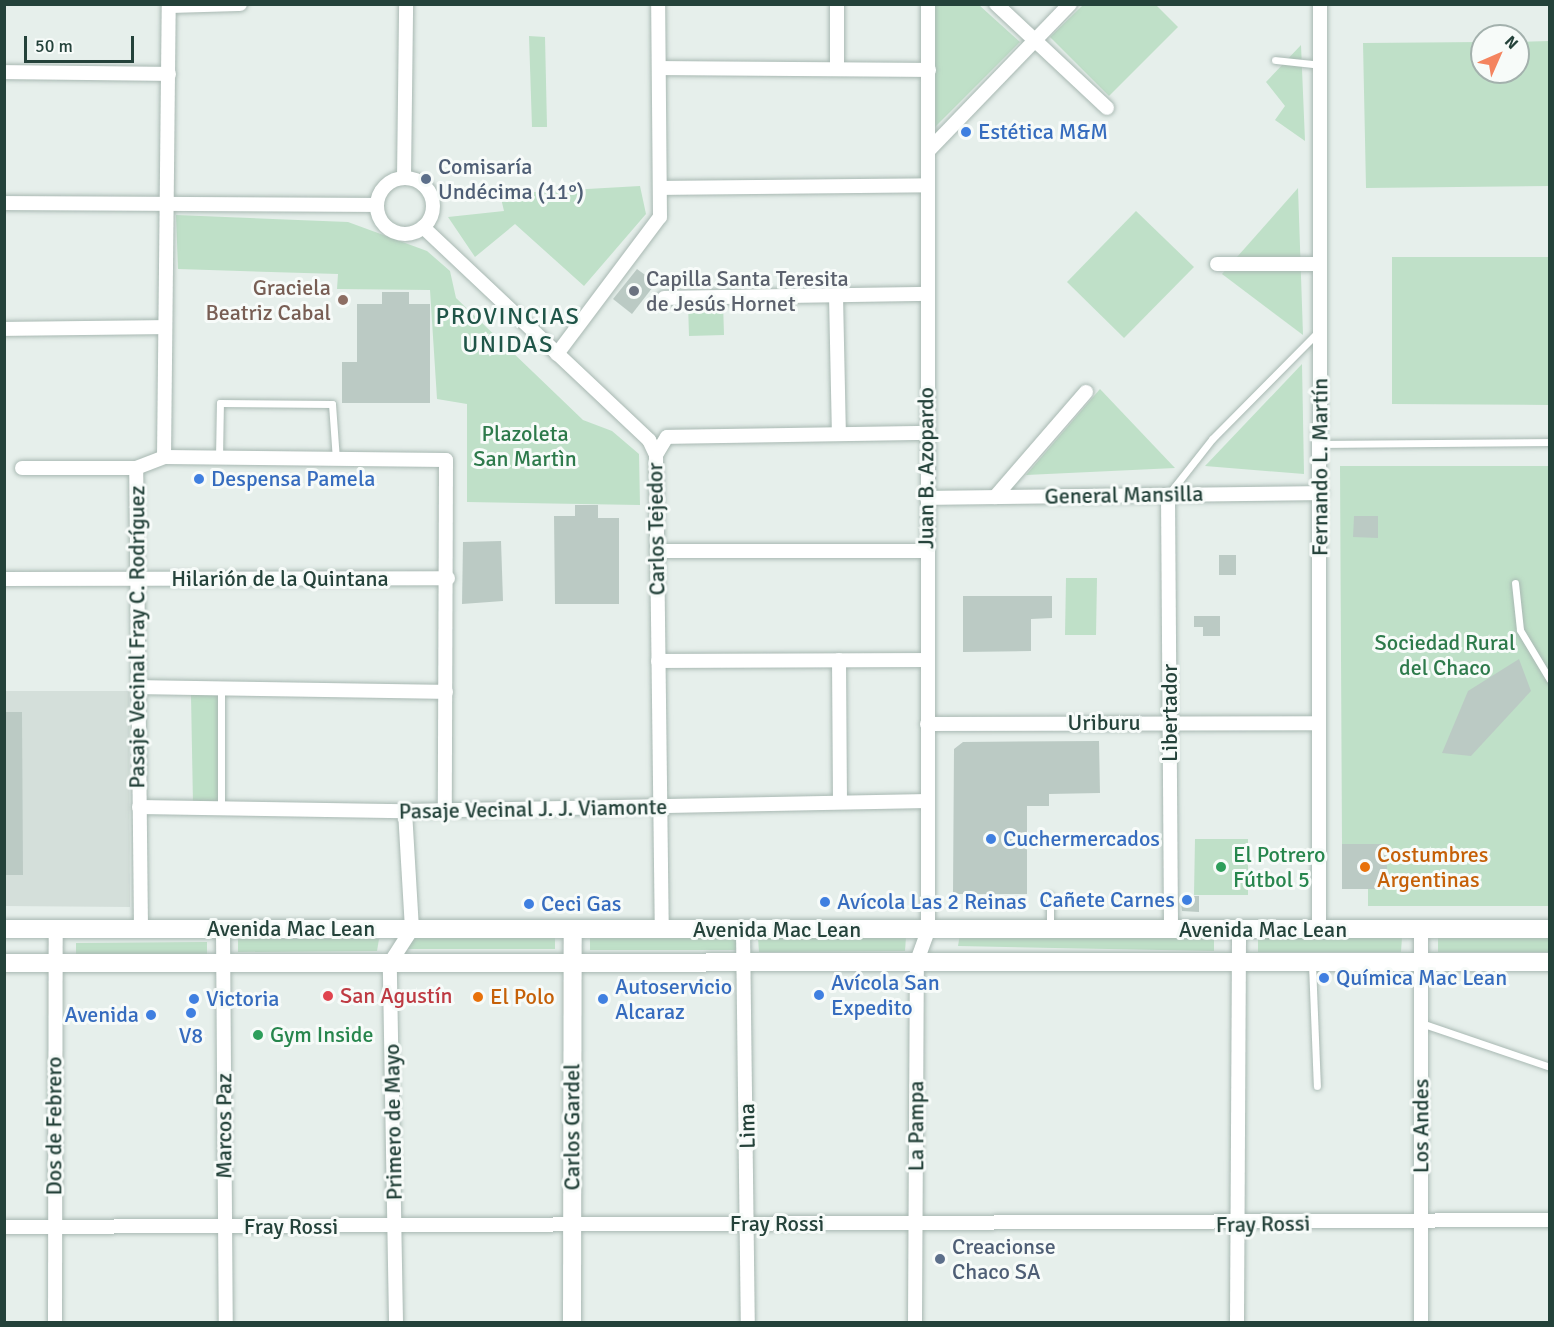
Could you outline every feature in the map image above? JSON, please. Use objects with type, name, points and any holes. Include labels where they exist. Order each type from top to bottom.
[{"type":"main road","name":"Avenida Mac Lean","points":[[4,929],[573,931],[662,929],[928,931],[1050,927],[1171,930],[1550,929]]},
{"type":"main road","name":"Carlos Gardel","points":[[572,1323],[573,931]]},
{"type":"main road","name":"Avenida Mac Lean","points":[[4,963],[1550,962]]},
{"type":"street","points":[[169,5],[240,4]]},
{"type":"street","points":[[404,178],[406,4]]},
{"type":"street","points":[[557,354],[660,217],[658,4]]},
{"type":"street","points":[[837,4],[837,68]]},
{"type":"street","name":"Juan B. Azopardo","points":[[928,4],[929,150],[925,433],[928,931]]},
{"type":"street","points":[[996,4],[1107,108]]},
{"type":"street","points":[[929,150],[1070,4]]},
{"type":"street","name":"Fernando L. Martín","points":[[1318,930],[1317,723],[1321,493],[1320,4]]},
{"type":"street","name":"Pasaje Vecinal Fray C. Rodríguez","points":[[141,928],[139,687],[134,580],[136,468],[164,457],[169,5]]},
{"type":"street","points":[[658,68],[929,70]]},
{"type":"street","points":[[4,72],[169,74]]},
{"type":"street","points":[[404,178],[429,193],[433,208],[423,227],[408,234],[393,231],[381,221],[377,205],[385,186],[404,178]]},
{"type":"street","points":[[661,188],[928,185]]},
{"type":"street","points":[[4,203],[377,205]]},
{"type":"street","name":"Carlos Tejedor","points":[[423,227],[649,440],[656,455],[658,807],[662,929]]},
{"type":"street","points":[[1217,264],[1320,264]]},
{"type":"street","points":[[664,298],[926,294]]},
{"type":"street","points":[[836,295],[839,434]]},
{"type":"street","points":[[4,329],[165,327]]},
{"type":"street","points":[[995,497],[1086,392]]},
{"type":"street","points":[[656,455],[667,437],[925,433]]},
{"type":"street","points":[[164,457],[446,460],[448,578],[445,807]]},
{"type":"street","points":[[22,468],[136,468]]},
{"type":"street","name":"General Mansilla","points":[[927,498],[1321,493]]},
{"type":"street","name":"Libertador","points":[[1168,495],[1171,930]]},
{"type":"street","points":[[657,551],[926,551]]},
{"type":"street","name":"Hilarión de la Quintana","points":[[4,579],[448,578]]},
{"type":"street","points":[[839,660],[840,802]]},
{"type":"street","points":[[658,661],[927,660]]},
{"type":"street","points":[[139,687],[447,692]]},
{"type":"street","name":"Uriburu","points":[[927,724],[1317,723]]},
{"type":"street","name":"Pasaje Vecinal J. J. Viamonte","points":[[139,807],[405,811],[445,807],[658,807],[928,801]]},
{"type":"street","points":[[390,963],[412,929],[405,811]]},
{"type":"street","name":"Marcos Paz","points":[[224,929],[226,1323]]},
{"type":"street","name":"Dos de Febrero","points":[[55,1323],[56,930]]},
{"type":"street","name":"Lima","points":[[743,930],[749,1224],[748,1323]]},
{"type":"street","points":[[1237,1323],[1239,930]]},
{"type":"street","name":"Los Andes","points":[[1421,930],[1421,1323]]},
{"type":"street","name":"La Pampa","points":[[915,1323],[918,961],[928,931]]},
{"type":"street","name":"Primero de Mayo","points":[[390,963],[396,1323]]},
{"type":"street","name":"Fray Rossi","points":[[4,1227],[1237,1224],[1550,1220]]},
{"type":"lane","points":[[1275,60],[1321,65]]},
{"type":"lane","points":[[1168,495],[1212,439],[1321,329]]},
{"type":"lane","points":[[219,458],[220,403],[332,404],[336,460]]},
{"type":"lane","points":[[1321,444],[1550,442]]},
{"type":"lane","points":[[1515,583],[1520,630],[1550,680]]},
{"type":"lane","points":[[221,687],[222,807]]},
{"type":"lane","points":[[1050,896],[1050,927]]},
{"type":"lane","points":[[1312,962],[1317,1086]]},
{"type":"lane","points":[[1421,1023],[1550,1067]]},
{"type":"shaded area","points":[[5,691],[129,691],[130,907],[5,906]]},
{"type":"green space","points":[[935,5],[979,5],[1020,42],[933,129]]},
{"type":"green space","points":[[1083,5],[1156,5],[1178,27],[1109,96],[1050,37]]},
{"type":"green space","points":[[529,36],[545,37],[547,127],[532,127]]},
{"type":"green space","points":[[1549,41],[1549,186],[1366,188],[1363,43],[1470,42],[1470,84],[1530,84],[1530,42]]},
{"type":"green space","points":[[1301,45],[1305,141],[1275,120],[1285,106],[1266,82]]},
{"type":"green space","points":[[640,186],[646,214],[584,286],[515,224],[475,257],[448,217],[504,211],[500,194]]},
{"type":"green space","points":[[1298,188],[1303,335],[1222,274]]},
{"type":"green space","points":[[1136,211],[1194,267],[1124,338],[1067,282]]},
{"type":"green space","name":"Plazoleta San Martìn","points":[[176,215],[348,222],[427,251],[450,271],[456,298],[583,420],[612,431],[639,454],[640,505],[467,502],[467,404],[437,399],[430,290],[337,289],[338,274],[178,269]]},
{"type":"green space","points":[[1392,257],[1549,257],[1549,405],[1392,404]]},
{"type":"green space","points":[[723,303],[724,335],[689,336],[688,304]]},
{"type":"green space","points":[[1302,364],[1304,474],[1205,466]]},
{"type":"green space","points":[[1100,389],[1175,468],[1026,475]]},
{"type":"green space","name":"Sociedad Rural del Chaco","points":[[1340,466],[1549,466],[1549,906],[1368,906],[1368,889],[1387,889],[1387,844],[1342,844]]},
{"type":"green space","points":[[1066,578],[1097,578],[1096,635],[1065,635]]},
{"type":"green space","points":[[191,695],[218,695],[221,804],[193,804]]},
{"type":"green space","name":"El Potrero Fútbol 5","points":[[1195,839],[1248,839],[1248,895],[1194,895]]},
{"type":"green space","points":[[960,934],[1214,938],[1214,951],[958,946]]},
{"type":"green space","points":[[555,936],[555,949],[407,949],[408,937]]},
{"type":"green space","points":[[737,936],[737,950],[590,950],[590,937]]},
{"type":"green space","points":[[1549,936],[1549,952],[1438,952],[1438,937]]},
{"type":"green space","points":[[906,937],[905,951],[759,952],[758,938]]},
{"type":"green space","points":[[1402,937],[1401,952],[1258,952],[1258,938]]},
{"type":"green space","points":[[238,939],[379,939],[377,951],[238,952]]},
{"type":"green space","points":[[207,942],[207,955],[76,955],[76,943]]},
{"type":"building","name":"Capilla Santa Teresita de Jesús Hornet","points":[[637,269],[656,283],[632,314],[613,299]]},
{"type":"building","points":[[382,292],[409,292],[409,304],[430,304],[430,403],[342,403],[342,362],[357,362],[357,304],[382,304]]},
{"type":"building","points":[[575,505],[598,505],[598,518],[619,518],[619,604],[555,604],[554,516],[575,516]]},
{"type":"building","points":[[1354,516],[1378,516],[1378,538],[1353,537]]},
{"type":"building","points":[[501,541],[503,601],[462,604],[463,542]]},
{"type":"building","points":[[1219,555],[1236,555],[1236,575],[1219,575]]},
{"type":"building","points":[[963,596],[1052,596],[1052,618],[1031,619],[1031,651],[963,652]]},
{"type":"building","points":[[1194,616],[1220,616],[1220,636],[1203,636],[1203,627],[1194,627]]},
{"type":"building","points":[[1519,659],[1531,691],[1471,756],[1442,753],[1468,691]]},
{"type":"building","points":[[4,712],[22,712],[23,875],[4,875]]},
{"type":"building","name":"Cuchermercados","points":[[1099,741],[1100,793],[1049,794],[1049,806],[1027,806],[1027,894],[953,894],[954,749],[963,742]]},
{"type":"building","name":"Costumbres Argentinas","points":[[1342,844],[1387,844],[1387,889],[1342,889]]},
{"type":"building","name":"Cañete Carnes","points":[[1180,896],[1199,896],[1199,912],[1182,911]]},
{"type":"place","name":"Estética M&M","points":[[966,132]]},
{"type":"place","name":"Comisaría Undécima (11°)","points":[[426,179]]},
{"type":"place","name":"Capilla Santa Teresita de Jesús Hornet","points":[[634,291]]},
{"type":"place","name":"Graciela Beatriz Cabal","points":[[343,300]]},
{"type":"place","name":"Despensa Pamela","points":[[199,479]]},
{"type":"place","name":"Cuchermercados","points":[[991,839]]},
{"type":"place","name":"El Potrero Fútbol 5","points":[[1221,867]]},
{"type":"place","name":"Costumbres Argentinas","points":[[1365,867]]},
{"type":"place","name":"Cañete Carnes","points":[[1187,900]]},
{"type":"place","name":"Avícola Las 2 Reinas","points":[[825,902]]},
{"type":"place","name":"Ceci Gas","points":[[529,904]]},
{"type":"place","name":"Química Mac Lean","points":[[1324,978]]},
{"type":"place","name":"Avícola San Expedito","points":[[819,995]]},
{"type":"place","name":"San Agustín","points":[[328,996]]},
{"type":"place","name":"El Polo","points":[[478,997]]},
{"type":"place","name":"Victoria","points":[[194,999]]},
{"type":"place","name":"Autoservicio Alcaraz","points":[[603,999]]},
{"type":"place","name":"V8","points":[[191,1013]]},
{"type":"place","name":"Avenida","points":[[151,1015]]},
{"type":"place","name":"Gym Inside","points":[[258,1035]]},
{"type":"place","name":"Creacionse Chaco SA","points":[[940,1259]]},
{"type":"district","name":"PROVINCIAS UNIDAS","points":[[508,331]]}]
